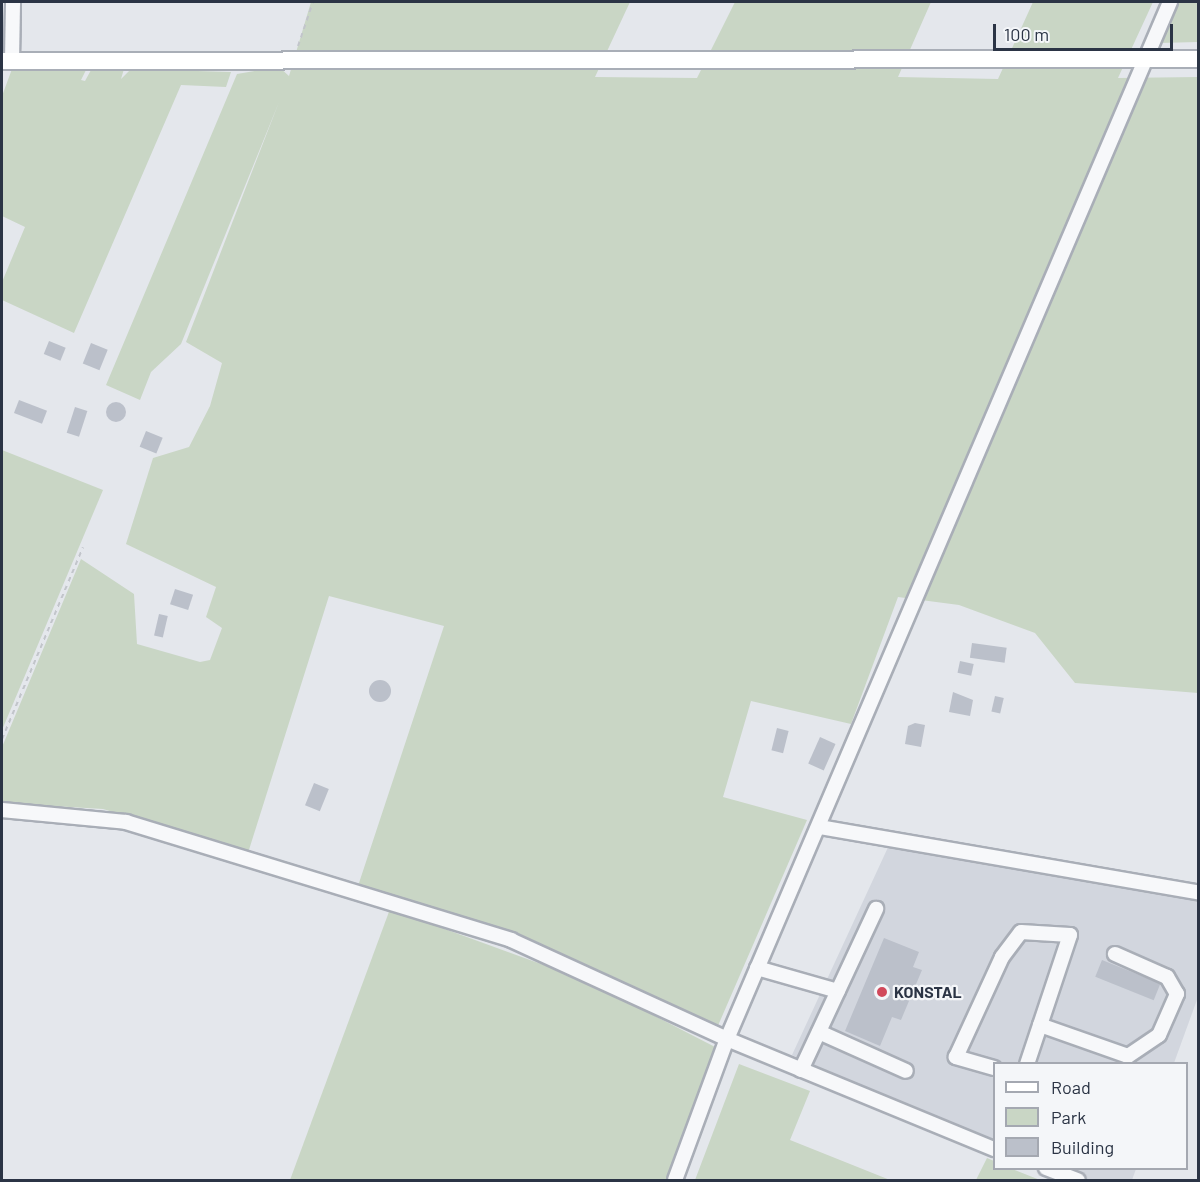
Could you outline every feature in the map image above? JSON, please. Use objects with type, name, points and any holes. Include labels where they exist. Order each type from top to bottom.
[{"type":"main road","points":[[7,61],[1198,59]]},
{"type":"street","points":[[7,61],[13,2]]},
{"type":"street","points":[[675,1180],[727,1039],[820,827],[1170,2]]},
{"type":"street","points":[[2,810],[126,822],[267,868],[511,940],[727,1039],[993,1149]]},
{"type":"street","points":[[820,827],[1198,892]]},
{"type":"street","points":[[801,1071],[876,909]]},
{"type":"street","points":[[993,1068],[956,1057],[1002,957],[1021,932],[1070,935],[1028,1062]]},
{"type":"street","points":[[1040,1025],[1128,1056],[1159,1035],[1178,994],[1167,977],[1115,954]]},
{"type":"street","points":[[757,968],[838,991]]},
{"type":"street","points":[[819,1032],[906,1071]]},
{"type":"street","points":[[1051,1170],[1078,1180]]},
{"type":"path","points":[[296,61],[313,2]]},
{"type":"path","points":[[2,739],[83,547]]},
{"type":"shaded area","points":[[890,843],[1198,898],[1198,997],[1174,1062],[993,1062],[993,1145],[792,1055]]},
{"type":"shaded area","points":[[1051,1170],[1136,1170],[1132,1180],[1076,1180]]},
{"type":"green space","points":[[311,2],[630,2],[595,77],[697,78],[735,2],[931,2],[898,77],[998,79],[1033,2],[1153,2],[1118,78],[1198,77],[1198,693],[1075,683],[1035,633],[959,605],[898,597],[851,724],[751,701],[723,797],[807,820],[717,1028],[358,886],[444,626],[329,596],[248,853],[103,809],[2,803],[2,747],[81,559],[134,594],[137,644],[200,662],[210,660],[222,628],[206,617],[216,587],[126,544],[153,458],[189,447],[210,406],[222,363],[186,342],[279,102],[181,344],[151,372],[140,400],[106,385],[237,74],[279,67],[289,76]]},
{"type":"green space","points":[[1177,2],[1198,2],[1198,42],[1159,43]]},
{"type":"green space","points":[[12,69],[86,70],[81,80],[85,81],[91,70],[124,69],[121,79],[131,69],[231,72],[226,87],[181,85],[74,333],[2,300],[2,282],[25,227],[2,216],[2,96]]},
{"type":"green space","points":[[2,450],[103,490],[2,730]]},
{"type":"green space","points":[[390,909],[585,980],[717,1048],[668,1180],[290,1180]]},
{"type":"green space","points":[[739,1064],[810,1091],[790,1140],[890,1180],[695,1180]]},
{"type":"green space","points":[[987,1158],[993,1161],[993,1170],[1015,1170],[1040,1180],[976,1180]]},
{"type":"building","points":[[49,341],[66,348],[60,361],[44,354]]},
{"type":"building","points":[[91,343],[108,350],[99,370],[83,363]]},
{"type":"building","points":[[19,400],[47,411],[42,424],[14,413]]},
{"type":"building","points":[[116,402],[123,405],[126,412],[123,419],[116,422],[109,419],[106,412],[109,405]]},
{"type":"building","points":[[75,407],[87,411],[79,437],[67,433]]},
{"type":"building","points":[[146,431],[163,438],[156,454],[140,447]]},
{"type":"building","points":[[175,589],[193,595],[188,610],[170,604]]},
{"type":"building","points":[[159,614],[168,616],[163,637],[154,635]]},
{"type":"building","points":[[972,643],[1007,648],[1005,663],[970,658]]},
{"type":"building","points":[[960,661],[974,664],[971,676],[958,673]]},
{"type":"building","points":[[380,680],[388,683],[391,691],[388,699],[380,702],[372,699],[369,691],[372,683]]},
{"type":"building","points":[[953,692],[973,700],[970,716],[949,712]]},
{"type":"building","points":[[995,696],[1004,698],[1000,714],[991,712]]},
{"type":"building","points":[[915,723],[925,725],[921,747],[905,744],[908,726]]},
{"type":"building","points":[[777,728],[789,731],[783,753],[771,750]]},
{"type":"building","points":[[820,737],[836,744],[824,770],[808,763]]},
{"type":"building","points":[[314,783],[329,789],[320,811],[305,805]]},
{"type":"building","name":"KONSTAL","points":[[884,938],[919,952],[913,967],[922,970],[901,1020],[892,1017],[880,1046],[845,1031]]},
{"type":"building","points":[[1102,960],[1160,984],[1154,1000],[1095,977]]},
{"type":"place","name":"KONSTAL","points":[[882,992]]}]
